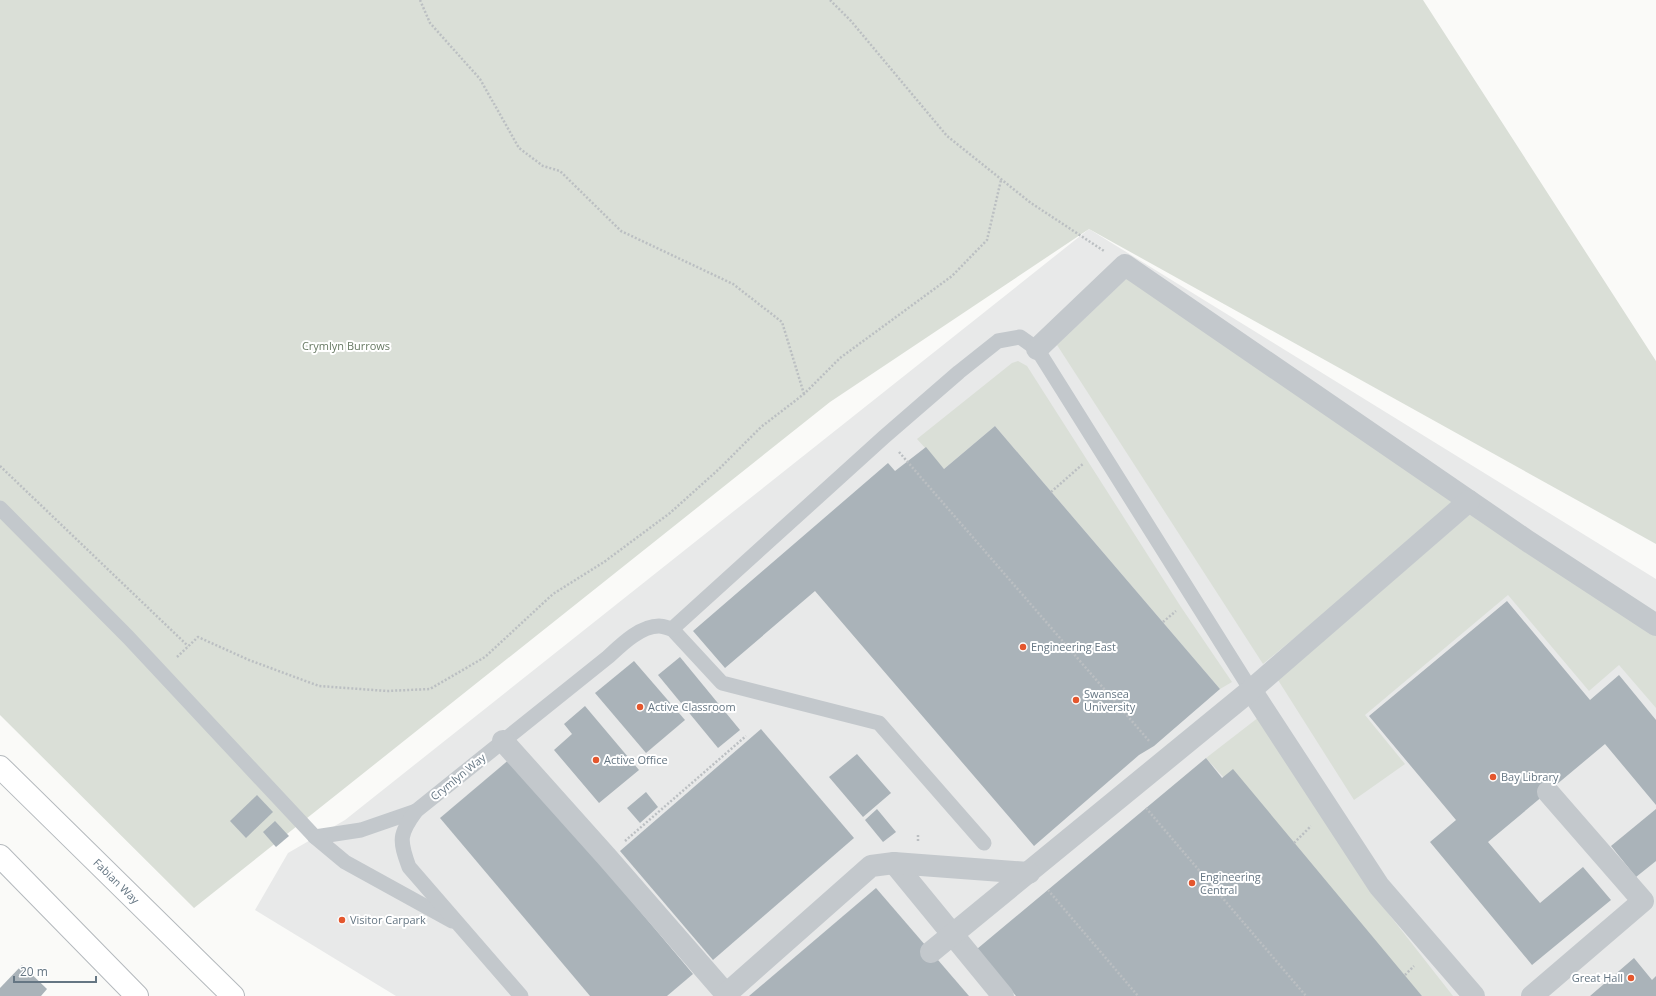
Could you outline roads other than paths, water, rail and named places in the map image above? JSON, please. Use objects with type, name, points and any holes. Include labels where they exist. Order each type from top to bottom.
[{"type":"highway","name":"Fabian Way","points":[[0,767],[233,996]]},
{"type":"highway","points":[[0,856],[137,996]]},
{"type":"street","points":[[1037,349],[1124,264],[1469,501],[1656,625]]},
{"type":"street","points":[[932,952],[1251,690],[1469,501]]},
{"type":"street","points":[[1251,690],[1379,886],[1474,996]]},
{"type":"street","points":[[503,741],[606,856],[725,995],[871,866],[894,863],[1036,866]]},
{"type":"street","points":[[1532,996],[1650,895],[1548,792]]},
{"type":"street","points":[[894,863],[1003,996]]},
{"type":"lane","points":[[984,843],[879,723],[722,682],[672,629],[884,437],[958,372],[998,341],[1020,337],[1037,349],[1251,690]]},
{"type":"lane","points":[[0,508],[161,673],[315,837],[346,862],[462,926]]},
{"type":"lane","name":"Crymlyn Way","points":[[521,996],[410,867],[402,847],[404,828],[416,811],[628,640],[646,629],[659,626],[672,629]]},
{"type":"lane","points":[[315,837],[361,830],[416,811]]},
{"type":"place","name":"Engineering East","points":[[1023,647]]},
{"type":"place","name":"Swansea University","points":[[1076,700]]},
{"type":"place","name":"Active Classroom","points":[[640,707]]},
{"type":"place","name":"Active Office","points":[[596,760]]},
{"type":"place","name":"Bay Library","points":[[1493,777]]},
{"type":"place","name":"Engineering Central","points":[[1192,883]]},
{"type":"place","name":"Visitor Carpark","points":[[342,920]]},
{"type":"place","name":"Great Hall","points":[[1631,978]]},
{"type":"park label","name":"Crymlyn Burrows","points":[[346,346]]}]
